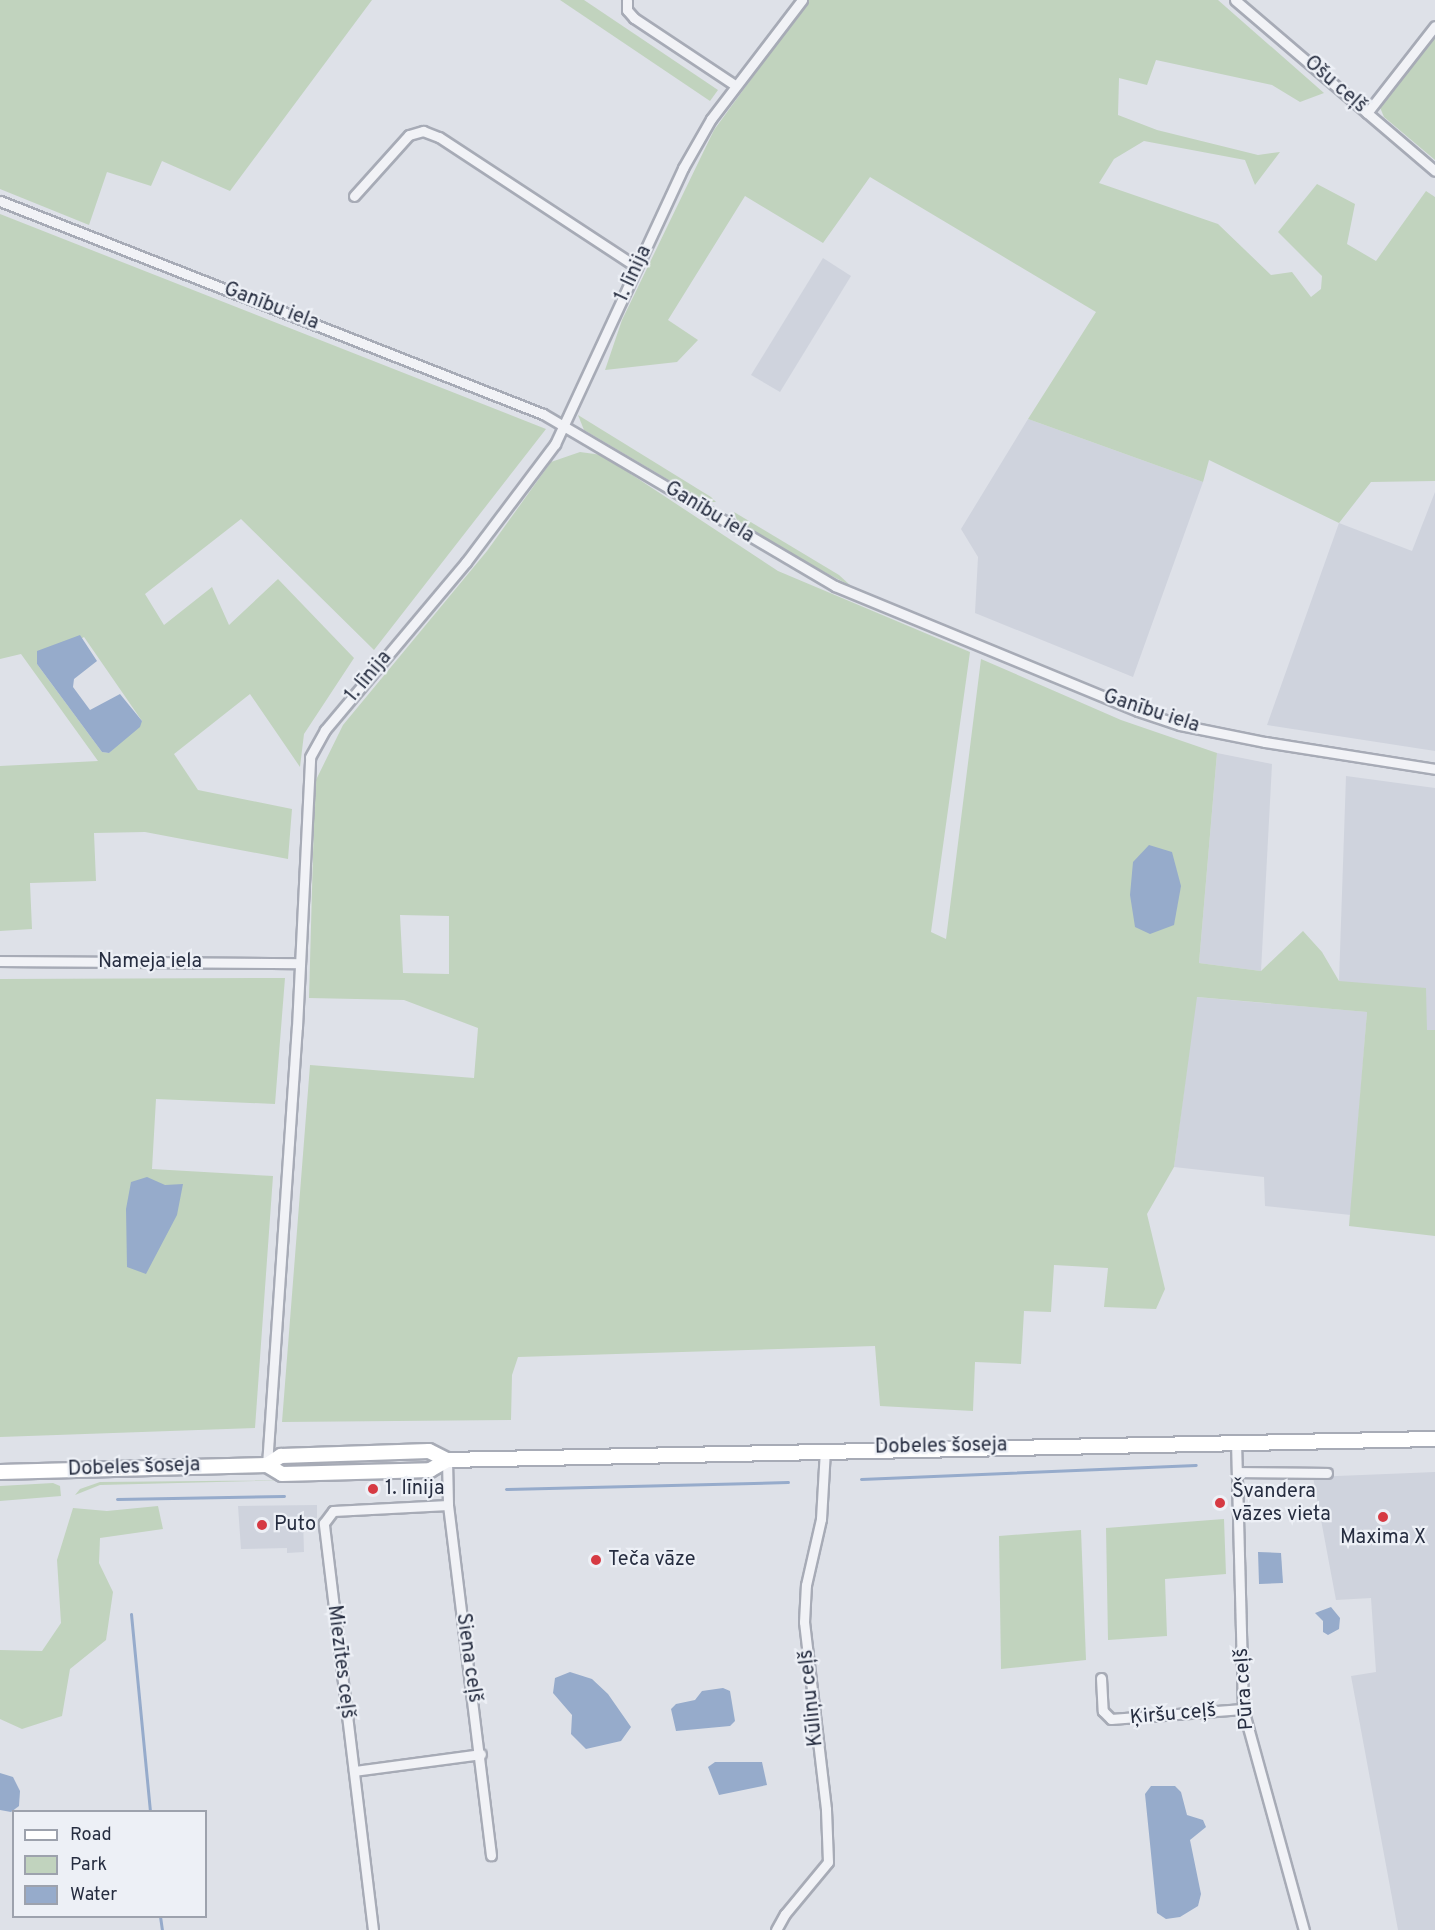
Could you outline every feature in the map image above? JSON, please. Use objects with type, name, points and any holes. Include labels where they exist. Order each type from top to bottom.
[{"type":"main road","name":"Dobeles šoseja","points":[[0,1472],[267,1465],[281,1456],[429,1451],[447,1460],[1236,1441],[1435,1439]]},
{"type":"street","points":[[627,0],[627,10],[634,18],[735,85]]},
{"type":"street","name":"1. līnija","points":[[267,1465],[300,963],[310,757],[347,702],[466,562],[565,426],[579,388],[683,168],[735,85],[802,0]]},
{"type":"street","name":"Ošu ceļš","points":[[1235,0],[1435,171]]},
{"type":"street","points":[[1367,113],[1435,26]]},
{"type":"street","points":[[354,196],[409,135],[423,131],[439,137],[637,267]]},
{"type":"street","name":"Ganību iela","points":[[0,201],[565,426],[835,586],[1127,707],[1205,730],[1435,769]]},
{"type":"street","name":"Nameja iela","points":[[0,961],[300,963]]},
{"type":"street","name":"Pūra ceļš","points":[[1236,1441],[1243,1709],[1304,1930]]},
{"type":"street","name":"Kūliņu ceļš","points":[[776,1930],[784,1914],[828,1862],[826,1809],[804,1622],[806,1585],[821,1519],[825,1450]]},
{"type":"street","name":"Siena ceļš","points":[[447,1460],[448,1504],[481,1754],[491,1855]]},
{"type":"street","points":[[1237,1472],[1327,1473]]},
{"type":"street","name":"Miezītes ceļš","points":[[373,1930],[324,1523],[333,1511],[448,1504]]},
{"type":"street","name":"Ķiršu ceļš","points":[[1101,1678],[1103,1711],[1111,1719],[1243,1709]]},
{"type":"street","points":[[354,1771],[481,1754]]},
{"type":"shaded area","points":[[823,258],[851,276],[780,392],[751,375]]},
{"type":"shaded area","points":[[1028,419],[1203,482],[1133,677],[975,613],[978,557],[961,529]]},
{"type":"shaded area","points":[[1435,492],[1435,751],[1267,725],[1339,523],[1412,551]]},
{"type":"shaded area","points":[[1217,753],[1272,764],[1261,971],[1199,963]]},
{"type":"shaded area","points":[[1346,776],[1435,788],[1435,1030],[1427,1030],[1339,981]]},
{"type":"shaded area","points":[[1196,997],[1367,1012],[1351,1215],[1265,1206],[1264,1177],[1174,1167]]},
{"type":"shaded area","points":[[1435,1472],[1435,1930],[1398,1930],[1351,1676],[1376,1672],[1371,1598],[1336,1600],[1313,1477]]},
{"type":"shaded area","points":[[317,1505],[317,1518],[303,1519],[304,1552],[287,1553],[287,1548],[241,1549],[238,1506]]},
{"type":"green space","points":[[0,0],[372,0],[230,191],[162,161],[151,186],[107,172],[89,225],[0,189]]},
{"type":"green space","points":[[560,0],[584,0],[718,90],[710,101]]},
{"type":"green space","points":[[809,0],[1218,0],[1324,93],[1300,102],[1272,85],[1156,60],[1147,85],[1119,78],[1118,115],[1157,130],[1258,155],[1280,152],[1255,185],[1245,160],[1144,141],[1114,159],[1099,183],[1218,224],[1271,275],[1292,272],[1311,297],[1321,289],[1322,276],[1278,232],[1317,184],[1355,204],[1347,244],[1376,261],[1426,191],[1435,197],[1435,481],[1371,482],[1339,523],[1209,460],[1203,482],[1028,419],[1096,312],[870,177],[823,243],[745,196],[668,320],[698,340],[677,362],[605,370],[622,320],[714,130]]},
{"type":"green space","points":[[1435,33],[1435,160],[1384,117],[1379,105]]},
{"type":"green space","points":[[0,214],[546,429],[374,650],[241,519],[145,594],[164,625],[212,587],[229,625],[278,579],[354,658],[304,734],[300,767],[250,694],[174,754],[198,790],[292,809],[288,859],[145,832],[94,833],[96,881],[30,883],[32,929],[0,931],[0,766],[98,761],[21,654],[0,659]],"holes":[[[84,637],[142,721],[109,753],[102,752],[37,664]]]},
{"type":"green space","points":[[578,415],[716,502],[706,502],[584,430]]},
{"type":"green space","points":[[580,452],[602,455],[778,571],[970,652],[931,932],[946,939],[981,659],[1121,720],[1217,753],[1199,963],[1261,971],[1303,931],[1322,952],[1339,981],[1426,988],[1427,1030],[1435,1030],[1435,1236],[1349,1226],[1367,1012],[1197,997],[1174,1167],[1147,1214],[1165,1289],[1156,1309],[1104,1307],[1108,1268],[1054,1265],[1051,1312],[1024,1311],[1021,1364],[975,1362],[973,1411],[880,1406],[875,1346],[518,1357],[512,1375],[511,1420],[282,1422],[310,1065],[474,1078],[478,1028],[404,1000],[309,998],[315,782],[343,725],[487,551],[551,462]],"holes":[[[400,915],[449,916],[449,974],[403,973]]]},
{"type":"green space","points":[[734,512],[839,575],[851,586],[769,543],[738,523]]},
{"type":"green space","points":[[285,978],[275,1104],[156,1099],[152,1169],[273,1176],[255,1428],[0,1437],[0,979]]},
{"type":"green space","points":[[296,1480],[100,1485],[75,1495],[80,1489],[100,1482]]},
{"type":"green space","points":[[53,1483],[60,1486],[61,1496],[0,1501],[0,1486]]},
{"type":"green space","points":[[158,1506],[163,1529],[100,1538],[99,1563],[113,1592],[106,1640],[70,1669],[62,1716],[22,1729],[0,1719],[0,1650],[42,1651],[61,1623],[57,1560],[73,1508],[107,1511]]},
{"type":"green space","points":[[1224,1519],[1226,1574],[1165,1579],[1167,1636],[1108,1640],[1106,1528]]},
{"type":"green space","points":[[1081,1530],[1086,1660],[1001,1669],[999,1536]]},
{"type":"water","points":[[80,635],[97,661],[74,679],[73,687],[90,710],[120,694],[142,721],[140,727],[109,753],[102,752],[37,664],[37,651]]},
{"type":"water","points":[[1149,845],[1172,852],[1181,886],[1174,925],[1150,934],[1135,927],[1130,895],[1133,862]]},
{"type":"water","points":[[147,1177],[165,1185],[183,1184],[177,1215],[146,1274],[127,1267],[126,1209],[131,1182]]},
{"type":"water","points":[[1258,1552],[1281,1553],[1283,1583],[1259,1584]]},
{"type":"water","points":[[1331,1607],[1340,1618],[1339,1629],[1328,1635],[1323,1632],[1323,1621],[1315,1613]]},
{"type":"water","points":[[570,1672],[592,1679],[608,1694],[631,1727],[621,1741],[586,1749],[571,1734],[572,1715],[553,1693],[555,1678]]},
{"type":"water","points":[[723,1688],[730,1691],[735,1721],[730,1726],[676,1731],[671,1709],[676,1704],[695,1700],[702,1691]]},
{"type":"water","points":[[715,1762],[762,1762],[767,1785],[719,1795],[708,1767]]},
{"type":"water","points":[[0,1773],[13,1777],[20,1791],[19,1806],[11,1812],[0,1810]]},
{"type":"water","points":[[1151,1786],[1175,1786],[1181,1792],[1187,1815],[1203,1820],[1206,1827],[1190,1840],[1201,1894],[1198,1906],[1180,1917],[1166,1919],[1157,1913],[1145,1794]]},
{"type":"waterway","points":[[861,1479],[1196,1465]]},
{"type":"waterway","points":[[506,1489],[788,1482]]},
{"type":"waterway","points":[[117,1499],[284,1496]]},
{"type":"waterway","points":[[131,1614],[150,1810]]},
{"type":"waterway","points":[[160,1918],[162,1930]]},
{"type":"place","name":"1. līnija","points":[[373,1489]]},
{"type":"place","name":"Švandera vāzes vieta","points":[[1220,1503]]},
{"type":"place","name":"Maxima X","points":[[1383,1517]]},
{"type":"place","name":"Puto","points":[[262,1525]]},
{"type":"place","name":"Teča vāze","points":[[596,1560]]}]
